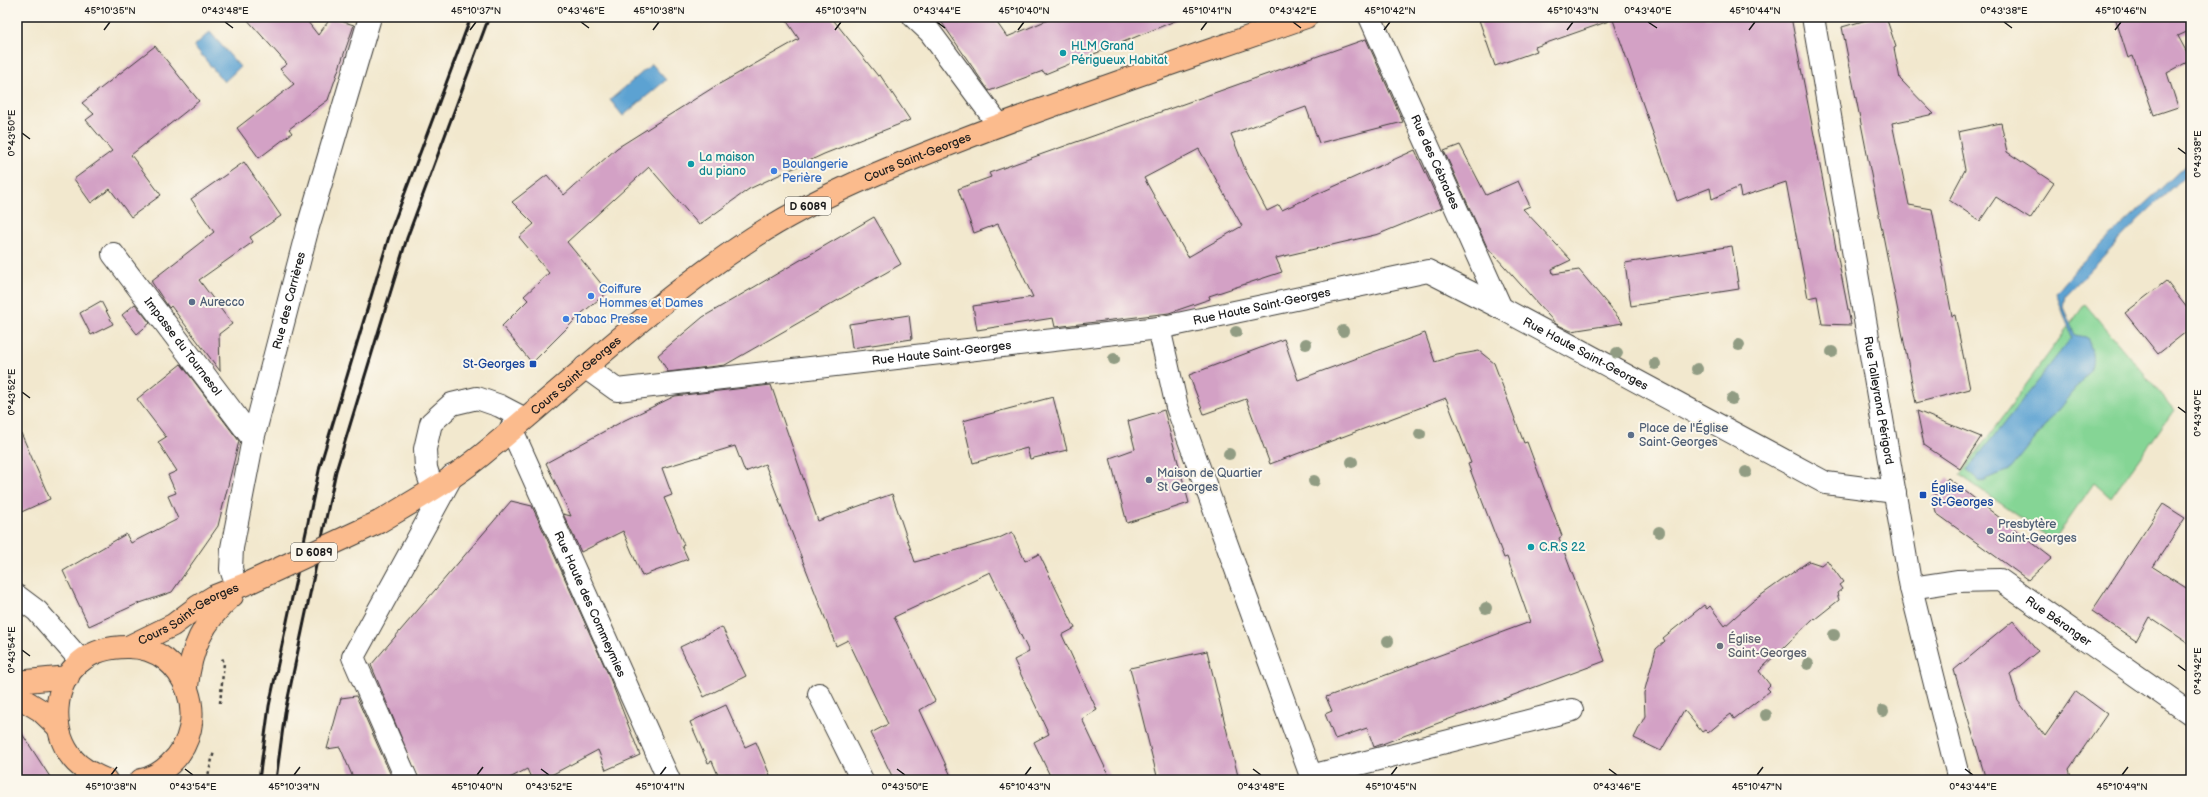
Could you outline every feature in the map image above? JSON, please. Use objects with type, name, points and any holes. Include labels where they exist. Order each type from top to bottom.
[{"type":"main road","name":"Cours Saint-Georges","points":[[128,647],[173,625],[215,596],[243,585],[379,522],[433,490],[481,455],[517,423],[684,286],[756,236],[822,198],[893,166],[1000,125],[1306,17]]},
{"type":"main road","name":"Cours Saint-Georges","points":[[187,687],[188,668],[200,632],[210,617],[243,585]]},
{"type":"main road","points":[[17,682],[74,669],[105,649],[128,647],[147,650],[163,659],[177,672],[187,687],[192,705],[192,724],[187,742],[177,758],[159,775],[141,780]]},
{"type":"main road","points":[[74,669],[60,692],[57,710],[58,727],[63,744],[73,760],[79,780]]},
{"type":"main road","points":[[17,696],[40,710],[58,727]]},
{"type":"main road","points":[[73,760],[88,772],[106,780]]},
{"type":"street","name":"Rue des Carrières","points":[[243,585],[231,569],[232,548],[253,439],[308,227],[370,17]]},
{"type":"street","points":[[914,17],[930,32],[1000,125]]},
{"type":"street","name":"Rue des Cébrades","points":[[1370,17],[1501,308]]},
{"type":"street","name":"Rue Talleyrand Périgord","points":[[1813,17],[1911,588],[1959,780]]},
{"type":"street","name":"Impasse du Tournesol","points":[[113,254],[253,439]]},
{"type":"street","name":"Rue Haute Saint-Georges","points":[[585,367],[617,390],[1159,328],[1428,271],[1501,308],[1826,483],[1895,492]]},
{"type":"street","points":[[1159,328],[1177,407],[1311,776],[1572,710]]},
{"type":"street","points":[[433,490],[426,468],[425,449],[431,423],[452,404],[477,398],[500,406],[517,423]]},
{"type":"street","name":"Rue Haute des Commeymies","points":[[517,423],[669,780]]},
{"type":"street","points":[[407,780],[353,657],[452,476]]},
{"type":"street","name":"Rue Béranger","points":[[1911,588],[1957,580],[2000,580],[2191,714]]},
{"type":"street","points":[[17,596],[37,610],[74,669]]},
{"type":"street","points":[[819,694],[862,780]]},
{"type":"green space","points":[[2085,304],[2174,410],[2111,498],[2094,483],[2054,541],[1960,475]]},
{"type":"water","points":[[210,32],[240,67],[224,82],[194,46]]},
{"type":"water","points":[[652,64],[666,80],[623,116],[610,100]]},
{"type":"water","points":[[2191,160],[2191,171],[2139,219],[2065,296],[2063,307],[2075,335],[2086,337],[2090,345],[2093,357],[2092,366],[2011,469],[1980,482],[1967,470],[2072,337],[2056,293],[2078,267]]},
{"type":"building","points":[[245,17],[304,17],[318,35],[331,18],[354,25],[328,100],[289,129],[292,133],[259,158],[237,128],[294,84],[280,69],[287,64]]},
{"type":"building","points":[[784,17],[831,17],[878,76],[880,75],[910,120],[824,154],[749,189],[699,225],[649,167],[567,242],[608,292],[582,313],[532,363],[502,326],[528,300],[524,296],[549,273],[519,237],[534,224],[512,202],[547,175],[564,195],[617,148],[714,87],[799,39]]},
{"type":"building","points":[[938,17],[993,17],[1007,37],[1055,17],[1182,18],[1045,74],[1043,71],[989,91]]},
{"type":"building","points":[[1478,17],[1608,17],[1609,21],[1535,47],[1537,51],[1495,66]]},
{"type":"building","points":[[1612,17],[1791,17],[1851,325],[1822,324],[1817,296],[1808,298],[1786,182],[1741,197],[1739,187],[1712,199],[1710,188],[1677,201]]},
{"type":"building","points":[[1877,17],[1886,17],[1896,47],[1894,48],[1900,79],[1934,114],[1892,123],[1909,205],[1932,209],[1952,316],[1955,315],[1970,389],[1916,403],[1842,27]]},
{"type":"building","points":[[2115,17],[2191,17],[2191,30],[2178,36],[2191,60],[2167,73],[2178,107],[2154,115],[2133,56],[2128,58]]},
{"type":"building","points":[[1366,39],[1403,122],[1319,143],[1306,107],[1231,134],[1245,169],[1267,211],[1279,205],[1282,210],[1415,150],[1442,208],[1379,234],[1276,258],[1282,272],[1209,296],[1210,299],[1169,313],[1055,327],[1053,318],[977,330],[973,306],[1033,297],[998,224],[974,233],[958,189],[991,177],[989,173]],"holes":[[[1199,149],[1242,226],[1188,257],[1144,178]]]},
{"type":"building","points":[[155,46],[199,101],[131,155],[161,195],[131,217],[110,189],[91,203],[74,179],[112,151],[86,120],[94,114],[82,103]]},
{"type":"building","points":[[2001,123],[2007,152],[2054,183],[2030,219],[1996,197],[1980,221],[1949,200],[1965,170],[1958,132]]},
{"type":"building","points":[[1460,145],[1486,195],[1518,181],[1530,206],[1523,209],[1571,260],[1552,269],[1553,274],[1579,270],[1623,323],[1571,331],[1556,324],[1487,247],[1444,151]]},
{"type":"building","points":[[244,162],[281,216],[250,237],[253,242],[199,280],[232,324],[219,334],[220,371],[171,306],[169,308],[151,281],[214,232],[191,199]]},
{"type":"building","points":[[874,217],[901,264],[725,365],[668,372],[658,355],[703,317]]},
{"type":"building","points":[[1732,246],[1739,289],[1631,306],[1625,263]]},
{"type":"building","points":[[2166,281],[2191,313],[2191,328],[2158,354],[2125,313]]},
{"type":"building","points":[[101,301],[113,324],[91,335],[80,313]]},
{"type":"building","points":[[135,304],[150,323],[137,334],[122,315]]},
{"type":"building","points":[[909,315],[912,339],[852,348],[849,324]]},
{"type":"building","name":"C.R.S 22","points":[[1425,333],[1435,362],[1457,355],[1479,351],[1494,363],[1524,443],[1527,442],[1562,536],[1559,538],[1605,661],[1374,747],[1367,728],[1335,739],[1325,714],[1332,711],[1326,697],[1530,622],[1507,557],[1504,558],[1468,464],[1471,463],[1446,398],[1270,464],[1246,399],[1204,414],[1189,375],[1284,339],[1298,380]]},
{"type":"building","points":[[181,364],[239,441],[218,526],[172,592],[137,604],[89,626],[63,571],[126,534],[131,543],[178,519],[168,496],[176,493],[168,475],[177,471],[158,442],[166,437],[137,399]]},
{"type":"building","points":[[771,385],[818,521],[892,494],[915,562],[997,539],[1012,532],[1025,561],[1039,554],[1075,628],[1062,635],[1097,710],[1082,719],[1111,780],[1052,780],[1034,742],[1049,734],[1014,660],[1029,652],[990,572],[894,617],[935,701],[920,710],[953,780],[894,780],[871,733],[888,724],[848,640],[836,646],[765,464],[745,472],[735,446],[662,468],[672,495],[664,498],[684,545],[682,546],[688,559],[642,576],[623,531],[581,552],[563,514],[571,516],[546,463],[625,420],[675,396]]},
{"type":"building","points":[[1053,397],[1067,450],[1030,459],[1027,448],[973,463],[963,421]]},
{"type":"building","name":"Maison de Quartier St Georges","points":[[1164,410],[1189,503],[1127,523],[1110,458],[1135,449],[1128,421]]},
{"type":"building","points":[[1917,411],[1981,437],[1960,469],[1924,445]]},
{"type":"building","points":[[17,424],[50,499],[17,514]]},
{"type":"building","name":"Presbytère Saint-Georges","points":[[1948,478],[2052,558],[2028,580],[1936,513],[1933,497]]},
{"type":"building","points":[[511,501],[532,506],[609,676],[640,755],[606,770],[598,750],[542,780],[532,780],[527,769],[506,780],[419,780],[371,665]]},
{"type":"building","points":[[2163,504],[2185,518],[2153,567],[2191,591],[2191,645],[2149,617],[2136,641],[2092,611]]},
{"type":"building","name":"Église Saint-Georges","points":[[1827,560],[1843,582],[1839,585],[1842,589],[1837,593],[1839,600],[1815,619],[1814,618],[1759,671],[1770,685],[1767,688],[1770,691],[1734,719],[1731,714],[1708,733],[1705,730],[1702,732],[1684,710],[1661,751],[1634,738],[1645,716],[1644,693],[1656,649],[1665,641],[1663,638],[1704,605],[1707,609],[1710,606],[1725,626],[1753,601],[1809,561],[1821,565]]},
{"type":"building","points":[[2013,621],[2038,651],[2010,674],[2018,701],[2045,736],[2076,691],[2107,714],[2069,769],[2072,780],[1986,780],[1954,670]]},
{"type":"building","points":[[722,627],[746,676],[704,697],[680,647]]},
{"type":"building","points":[[1207,651],[1239,780],[1158,780],[1130,668]]},
{"type":"building","points":[[356,696],[393,780],[354,780],[340,747],[327,749],[341,698]]},
{"type":"building","points":[[726,705],[745,747],[756,742],[772,780],[725,780],[723,775],[718,775],[712,761],[708,763],[690,722]]},
{"type":"building","points":[[17,726],[52,780],[17,780]]},
{"type":"railway","points":[[259,780],[269,706],[320,466],[391,230],[471,17]]},
{"type":"railway","points":[[276,780],[285,712],[336,471],[407,238],[489,17]]},
{"type":"place","name":"HLM Grand Périgueux Habitat","points":[[1063,53]]},
{"type":"place","name":"La maison du piano","points":[[691,164]]},
{"type":"place","name":"Boulangerie Perière","points":[[774,171]]},
{"type":"place","name":"Coiffure Hommes et Dames","points":[[591,296]]},
{"type":"place","name":"Aurecco","points":[[192,302]]},
{"type":"place","name":"Tabac Presse","points":[[566,319]]},
{"type":"place","name":"St-Georges","points":[[533,364]]},
{"type":"place","name":"Place de l'Église Saint-Georges","points":[[1631,435]]},
{"type":"place","name":"Maison de Quartier St Georges","points":[[1149,480]]},
{"type":"place","name":"Église St-Georges","points":[[1923,495]]},
{"type":"place","name":"Presbytère Saint-Georges","points":[[1990,531]]},
{"type":"place","name":"C.R.S 22","points":[[1531,547]]},
{"type":"place","name":"Église Saint-Georges","points":[[1720,646]]}]
